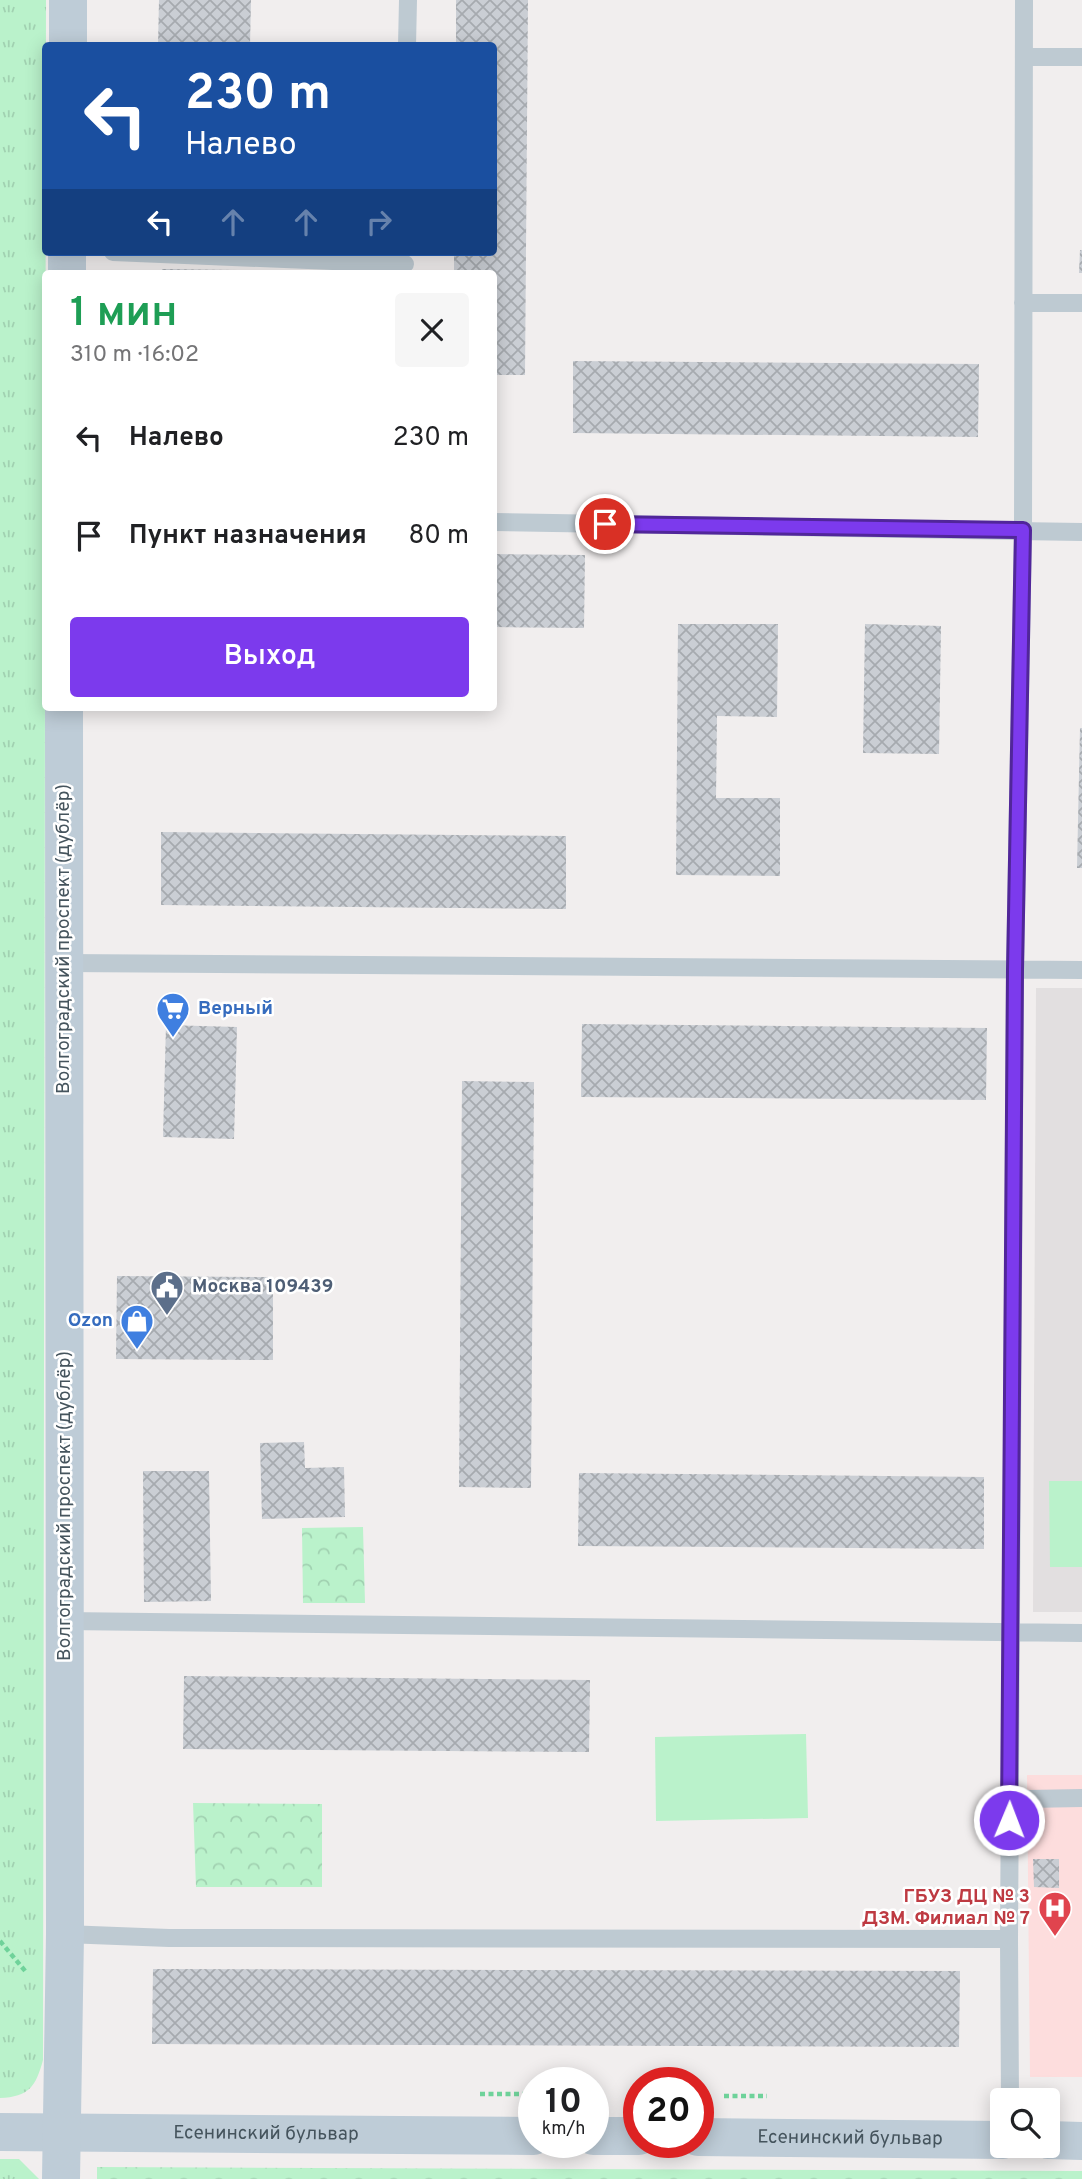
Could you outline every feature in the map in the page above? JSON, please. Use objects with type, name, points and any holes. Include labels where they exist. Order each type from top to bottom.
[{"type":"street","points":[[68,0],[68,42]]},
{"type":"street","name":"Волгоградский проспект (дублёр)","points":[[61,2179],[65,1934],[64,711]]},
{"type":"street","name":"Есенинский бульвар","points":[[0,2132],[518,2136]]},
{"type":"street","name":"Есенинский бульвар","points":[[714,2137],[990,2140]]},
{"type":"street","points":[[1060,2140],[1082,2141]]},
{"type":"lane","points":[[407,42],[408,0]]},
{"type":"lane","points":[[1010,2088],[1015,970],[1023,530],[1024,0]]},
{"type":"lane","points":[[1024,57],[1082,57]]},
{"type":"lane","points":[[298,256],[405,263]]},
{"type":"lane","points":[[1023,303],[1082,303]]},
{"type":"lane","points":[[497,522],[1082,532]]},
{"type":"lane","points":[[64,963],[1082,970]]},
{"type":"lane","points":[[65,1621],[1082,1633]]},
{"type":"lane","points":[[1010,1796],[1027,1799],[1082,1798]]},
{"type":"lane","points":[[65,1934],[169,1938],[1009,1939]]},
{"type":"shaded area","points":[[1036,988],[1082,988],[1082,1612],[1033,1612]]},
{"type":"shaded area","name":"ГБУЗ ДЦ № 3 ДЗМ. Филиал № 7","points":[[1027,1775],[1082,1775],[1082,2077],[1030,2077]]},
{"type":"green space","points":[[0,0],[46,0],[46,42],[42,42],[42,256],[46,256],[46,270],[42,270],[42,711],[45,711],[43,2060],[30,2088],[18,2095],[0,2098]]},
{"type":"green space","points":[[1049,1481],[1082,1481],[1082,1567],[1050,1567]]},
{"type":"green space","points":[[363,1527],[365,1603],[303,1603],[302,1528]]},
{"type":"green space","points":[[806,1734],[808,1818],[656,1821],[655,1737]]},
{"type":"green space","points":[[193,1803],[322,1804],[322,1887],[196,1887]]},
{"type":"green space","points":[[0,2159],[19,2159],[39,2179],[0,2179]]},
{"type":"green space","points":[[97,2167],[1082,2171],[1082,2179],[97,2179]]},
{"type":"building","points":[[159,0],[251,0],[250,42],[158,42]]},
{"type":"building","points":[[456,0],[528,0],[525,375],[497,375],[497,270],[454,270],[454,256],[497,256],[497,42],[456,42]]},
{"type":"building","points":[[1082,250],[1082,273],[1079,273]]},
{"type":"building","points":[[162,269],[238,270],[162,270]]},
{"type":"building","points":[[573,361],[979,364],[978,437],[573,433]]},
{"type":"building","points":[[497,554],[585,555],[584,628],[497,627]]},
{"type":"building","points":[[678,624],[778,624],[777,717],[717,716],[716,798],[780,798],[780,876],[676,875]]},
{"type":"building","points":[[865,624],[941,626],[939,754],[863,753]]},
{"type":"building","points":[[1080,728],[1082,868],[1077,868]]},
{"type":"building","points":[[161,832],[566,836],[566,909],[161,905]]},
{"type":"building","points":[[582,1024],[987,1028],[986,1100],[581,1097]]},
{"type":"building","points":[[166,1025],[237,1027],[234,1139],[163,1137]]},
{"type":"building","points":[[462,1081],[534,1082],[531,1488],[459,1487]]},
{"type":"building","points":[[117,1276],[273,1277],[273,1360],[116,1359]]},
{"type":"building","points":[[304,1442],[305,1468],[344,1467],[345,1517],[262,1519],[260,1443]]},
{"type":"building","points":[[143,1471],[209,1471],[211,1601],[144,1602]]},
{"type":"building","points":[[579,1473],[984,1477],[984,1549],[578,1546]]},
{"type":"building","points":[[184,1676],[590,1680],[589,1752],[183,1749]]},
{"type":"building","points":[[1033,1859],[1059,1859],[1059,1888],[1034,1887]]},
{"type":"building","points":[[153,1969],[960,1971],[959,2047],[152,2044]]},
{"type":"place","name":"Верный","points":[[173,1039]]},
{"type":"place","name":"Москва 109439","points":[[167,1317]]},
{"type":"place","name":"Ozon","points":[[137,1351]]},
{"type":"place","name":"ГБУЗ ДЦ № 3 ДЗМ. Филиал № 7","points":[[1055,1938]]},
{"type":"route","points":[[605,524],[1023,530],[1015,970],[1009,1820]]}]
